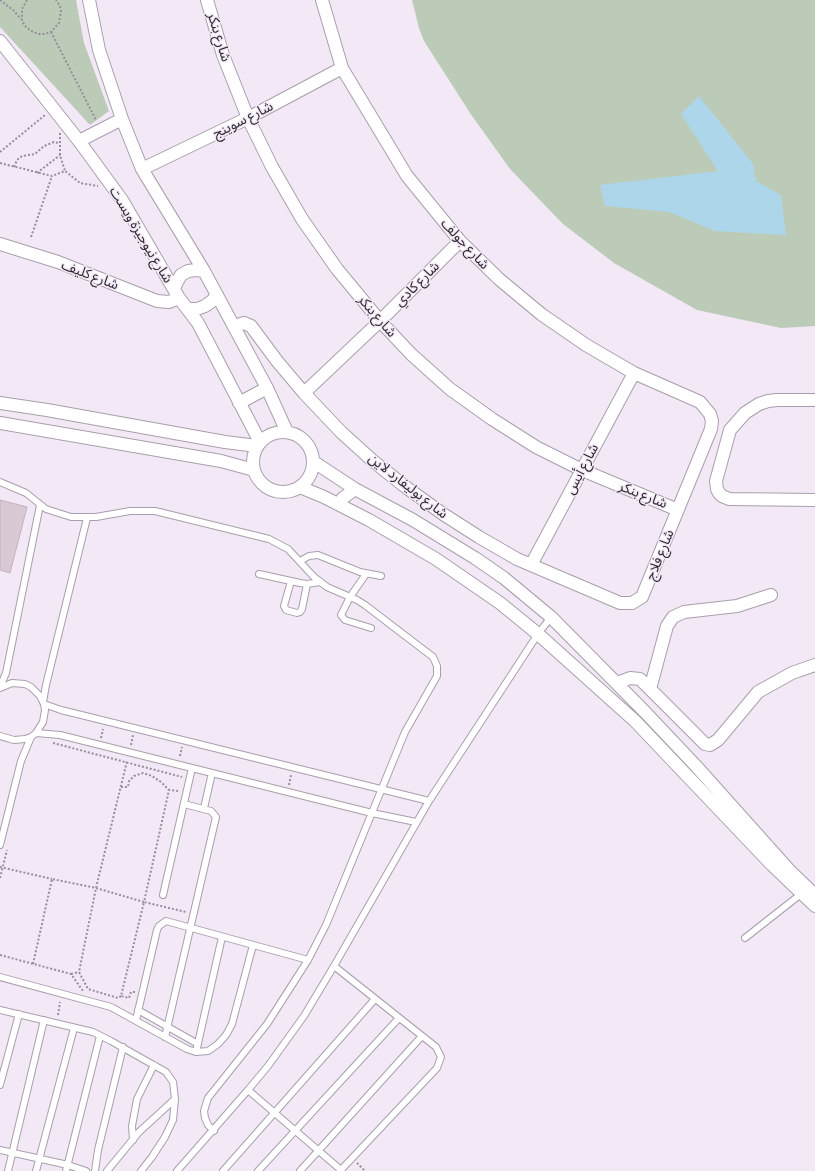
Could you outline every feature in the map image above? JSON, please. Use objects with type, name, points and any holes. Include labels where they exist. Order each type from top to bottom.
[{"type":"street","points":[[89,0],[99,50],[122,119],[142,169],[217,294],[267,388],[287,432]]},
{"type":"street","name":"شارع بنكر","points":[[208,0],[223,55],[248,118],[272,167],[302,219],[337,269],[380,321],[417,359],[450,389],[492,420],[536,447],[582,470],[678,510]]},
{"type":"street","name":"شارع جولف","points":[[322,0],[342,68],[407,176],[460,241],[499,279],[541,314],[586,345],[634,373],[700,402]]},
{"type":"street","name":"شارع نيوجيزة ويست","points":[[0,41],[80,141],[122,200],[177,294],[202,330],[259,444]]},
{"type":"street","name":"شارع سوينج","points":[[142,169],[248,118],[342,68]]},
{"type":"street","points":[[80,141],[122,119]]},
{"type":"street","name":"شارع كادي","points":[[304,393],[380,321],[460,241]]},
{"type":"street","name":"شارع كليف","points":[[0,244],[58,262],[157,301],[169,302],[177,294]]},
{"type":"street","points":[[177,294],[176,282],[182,275],[188,271],[204,271]]},
{"type":"street","points":[[188,309],[197,309],[205,306],[212,301],[217,294]]},
{"type":"street","name":"شارع بوليفارد لاين","points":[[234,326],[244,323],[251,326],[277,361],[304,393],[341,432],[373,461],[443,514],[480,538],[517,559],[620,603]]},
{"type":"street","points":[[258,371],[277,361]]},
{"type":"street","name":"شارع أيس","points":[[531,565],[634,373]]},
{"type":"street","points":[[239,403],[267,388]]},
{"type":"street","points":[[815,400],[768,401],[759,404],[745,413],[730,430],[716,481],[719,493],[729,499],[815,500]]},
{"type":"street","name":"شارع فلاج","points":[[620,603],[632,604],[642,597],[711,429],[712,421],[710,414],[700,402]]},
{"type":"street","points":[[0,404],[55,412],[225,442],[259,444]]},
{"type":"street","points":[[0,423],[221,461],[254,470]]},
{"type":"street","points":[[275,432],[287,432],[300,436],[306,442],[310,447],[314,462],[310,476],[300,488],[287,492],[273,490],[261,482],[254,470],[253,462],[259,444],[269,435],[275,432]]},
{"type":"street","points":[[314,462],[355,489],[413,520],[474,558],[504,578],[551,618],[617,683],[696,766],[789,870],[815,894]]},
{"type":"street","points":[[300,488],[338,504],[436,559],[500,603],[538,634],[635,721],[772,865],[815,906]]},
{"type":"street","points":[[338,504],[348,492],[355,489]]},
{"type":"street","points":[[650,689],[667,626],[674,617],[684,612],[737,606],[771,595]]},
{"type":"street","points":[[617,683],[630,678],[640,680],[705,744],[710,745],[718,740],[758,692],[792,673],[815,666]]},
{"type":"lane","points":[[0,482],[26,493],[46,509],[72,517],[87,518],[137,510],[155,511],[269,539],[288,549],[320,582],[365,605],[433,657],[437,666],[437,676],[405,732],[326,925],[308,960],[267,1024],[208,1098],[204,1111],[208,1125],[214,1130]]},
{"type":"lane","points":[[0,687],[6,673],[40,505]]},
{"type":"lane","points":[[0,845],[21,761],[33,735],[43,722],[45,716],[44,703],[46,685],[87,518]]},
{"type":"lane","points":[[300,561],[309,556],[318,555],[366,574],[380,576]]},
{"type":"lane","points":[[259,574],[307,584],[320,582]]},
{"type":"lane","points":[[366,574],[341,613],[342,618],[371,628]]},
{"type":"lane","points":[[291,581],[284,606],[286,610],[297,613],[302,610],[307,584]]},
{"type":"lane","points":[[177,1171],[248,1090],[304,1016],[429,801],[538,634],[551,618]]},
{"type":"lane","points":[[0,687],[12,683],[25,684],[36,691],[44,703],[60,710],[382,788],[429,801]]},
{"type":"lane","points":[[0,736],[14,740],[25,739],[33,735],[52,733],[372,813],[416,822]]},
{"type":"lane","points":[[163,895],[192,768]]},
{"type":"lane","points":[[204,808],[212,773]]},
{"type":"lane","points":[[165,1037],[215,821],[214,813],[211,810],[184,804]]},
{"type":"lane","points":[[745,938],[801,894]]},
{"type":"lane","points":[[136,1020],[158,926],[166,921],[308,960]]},
{"type":"lane","points":[[196,1052],[222,937]]},
{"type":"lane","points":[[0,977],[111,1006],[186,1049],[196,1052],[208,1051],[218,1044],[226,1035],[232,1024],[253,945]]},
{"type":"lane","points":[[248,1090],[341,1170],[439,1064],[441,1057],[438,1050],[334,966]]},
{"type":"lane","points":[[223,1171],[375,1000]]},
{"type":"lane","points":[[0,1010],[93,1032],[123,1047],[166,1072],[173,1082],[175,1099],[172,1120],[165,1137],[141,1171]]},
{"type":"lane","points":[[138,1010],[198,1044]]},
{"type":"lane","points":[[0,1085],[19,1014]]},
{"type":"lane","points":[[258,1171],[399,1018]]},
{"type":"lane","points":[[8,1171],[44,1020]]},
{"type":"lane","points":[[36,1171],[74,1028]]},
{"type":"lane","points":[[67,1168],[100,1036]]},
{"type":"lane","points":[[300,1171],[422,1036]]},
{"type":"lane","points":[[95,1171],[98,1150],[123,1047]]},
{"type":"lane","points":[[133,1140],[132,1126],[138,1099],[154,1065]]},
{"type":"lane","points":[[107,1171],[139,1132],[175,1099]]},
{"type":"lane","points":[[0,1150],[39,1159],[67,1168],[86,1171]]},
{"type":"path","points":[[0,0],[13,10],[26,27],[38,34],[51,32],[60,23],[61,0]]},
{"type":"path","points":[[22,21],[22,9],[27,0]]},
{"type":"path","points":[[56,0],[60,6]]},
{"type":"path","points":[[51,32],[101,130]]},
{"type":"path","points":[[0,152],[53,108]]},
{"type":"path","points":[[63,120],[59,143],[64,171],[80,183],[101,187]]},
{"type":"path","points":[[14,167],[17,160],[22,156],[35,154],[44,146],[54,142],[59,143]]},
{"type":"path","points":[[37,173],[60,155]]},
{"type":"path","points":[[0,163],[52,176],[64,171]]},
{"type":"path","points":[[31,237],[52,176]]},
{"type":"path","points":[[100,745],[105,721]]},
{"type":"path","points":[[135,728],[96,888],[79,972],[88,988],[118,998],[121,996],[129,998],[131,992],[143,993]]},
{"type":"path","points":[[51,743],[183,778],[178,764],[184,740]]},
{"type":"path","points":[[287,792],[293,767]]},
{"type":"path","points":[[120,787],[128,787],[134,776],[143,773],[152,776],[169,790],[179,792],[181,785]]},
{"type":"path","points":[[121,996],[169,790]]},
{"type":"path","points":[[0,878],[1,867],[8,845]]},
{"type":"path","points":[[1,867],[96,888],[144,902],[194,914]]},
{"type":"path","points":[[32,964],[52,879]]},
{"type":"path","points":[[0,955],[71,974],[79,972]]},
{"type":"path","points":[[71,974],[83,990],[82,998]]},
{"type":"path","points":[[57,1023],[62,993]]},
{"type":"green space","points":[[0,0],[76,0],[84,43],[109,111],[90,125],[0,27]]},
{"type":"green space","points":[[412,0],[815,0],[815,326],[781,328],[697,310],[614,263],[563,224],[510,169],[470,113],[424,41]]},
{"type":"water","points":[[699,96],[753,164],[756,181],[781,195],[786,235],[715,231],[669,212],[605,206],[600,185],[718,171],[681,114]]},
{"type":"building","points":[[0,500],[27,507],[10,573],[0,570]]}]
